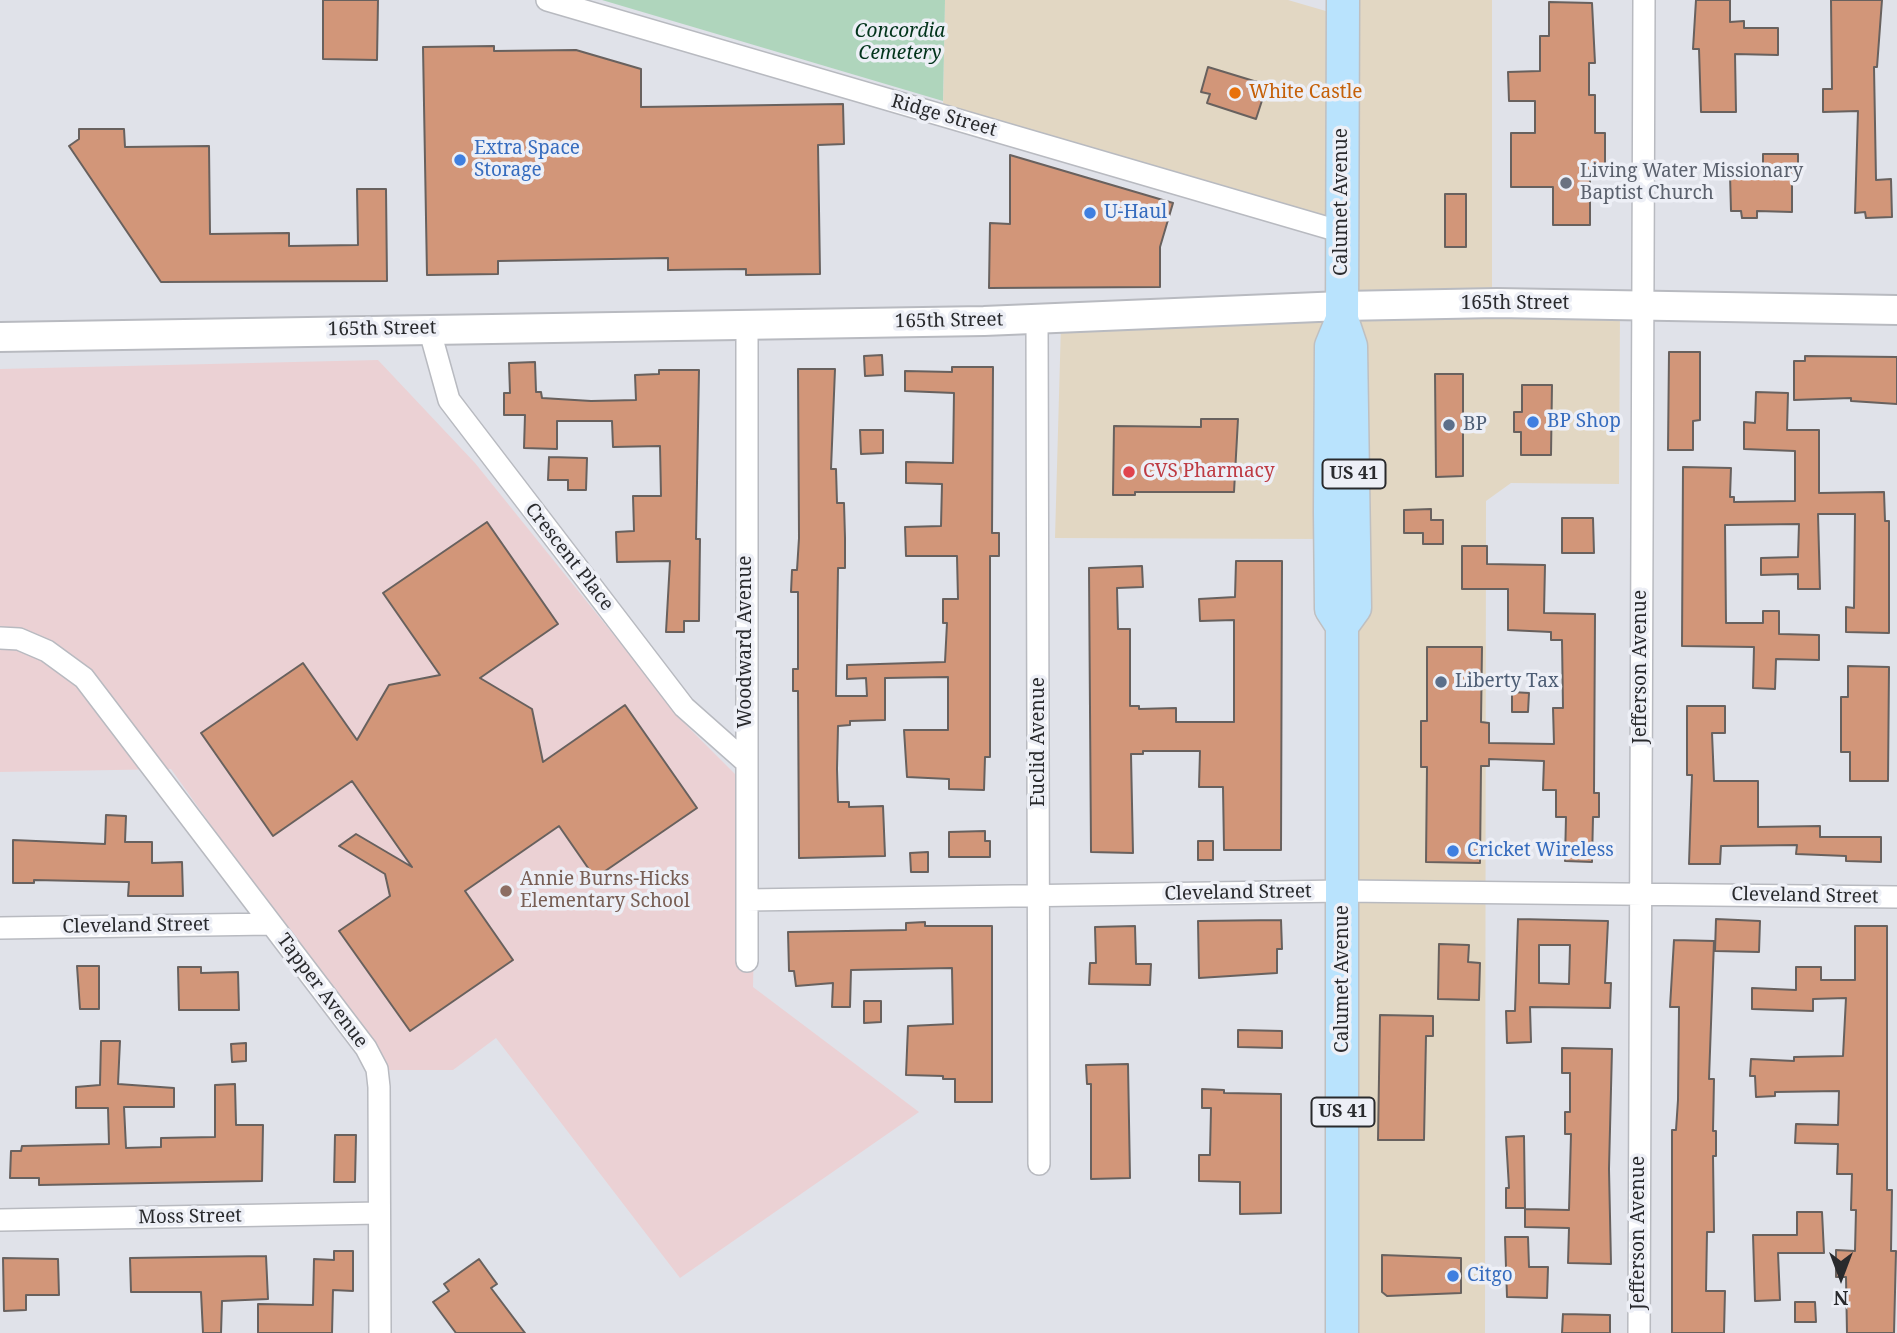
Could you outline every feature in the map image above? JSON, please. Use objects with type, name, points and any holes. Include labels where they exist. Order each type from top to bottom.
[{"type":"main road","name":"Calumet Avenue","points":[[1342,1333],[1342,626],[1355,608],[1352,346],[1342,313],[1343,0]]},
{"type":"main road","name":"165th Street","points":[[0,337],[1342,313],[1643,303],[1897,310]]},
{"type":"street","name":"Ridge Street","points":[[547,0],[1342,232]]},
{"type":"street","name":"Jefferson Avenue","points":[[1639,1333],[1644,0]]},
{"type":"street","name":"Euclid Avenue","points":[[1037,319],[1040,1164]]},
{"type":"street","name":"Woodward Avenue","points":[[747,324],[747,961]]},
{"type":"street","name":"Crescent Place","points":[[429,328],[449,400],[684,707],[746,762]]},
{"type":"street","name":"Tapper Avenue","points":[[0,638],[33,644],[70,666],[84,678],[366,1048],[377,1069],[380,1333]]},
{"type":"street","name":"Cleveland Street","points":[[747,900],[1343,891],[1897,897]]},
{"type":"street","name":"Cleveland Street","points":[[0,928],[271,924]]},
{"type":"street","name":"Moss Street","points":[[0,1220],[379,1213]]},
{"type":"shaded area","points":[[945,0],[1288,0],[1336,14],[1335,224],[943,109]]},
{"type":"shaded area","points":[[1347,0],[1492,0],[1492,297],[1347,302]]},
{"type":"shaded area","points":[[1620,309],[1619,484],[1511,483],[1486,501],[1485,1333],[1347,1333],[1347,312]]},
{"type":"shaded area","points":[[1337,312],[1324,539],[1055,538],[1061,324]]},
{"type":"shaded area","name":"Annie Burns-Hicks Elementary School","points":[[378,360],[475,463],[688,727],[757,796],[753,987],[919,1112],[680,1278],[496,1038],[453,1070],[385,1070],[171,769],[0,772],[0,369]]},
{"type":"green space","name":"Concordia Cemetery","points":[[602,0],[945,0],[943,101]]},
{"type":"building","points":[[323,0],[378,0],[377,60],[323,59]]},
{"type":"building","points":[[1696,0],[1730,0],[1730,22],[1744,21],[1744,28],[1778,28],[1778,55],[1735,54],[1736,112],[1701,112],[1699,49],[1693,49]]},
{"type":"building","points":[[1831,0],[1882,0],[1877,67],[1874,67],[1876,180],[1891,179],[1892,217],[1866,218],[1865,212],[1855,213],[1858,111],[1823,112],[1823,89],[1832,89]]},
{"type":"building","points":[[1549,2],[1592,3],[1595,63],[1589,63],[1589,95],[1595,95],[1595,133],[1605,133],[1605,164],[1599,164],[1599,176],[1590,176],[1590,225],[1553,225],[1553,187],[1511,187],[1511,133],[1535,133],[1535,101],[1509,101],[1508,72],[1540,71],[1540,36],[1549,36]]},
{"type":"building","points":[[494,46],[494,51],[576,50],[641,69],[641,107],[843,104],[844,144],[818,145],[820,274],[746,275],[746,269],[668,270],[668,258],[498,261],[498,274],[427,275],[423,47]]},
{"type":"building","name":"White Castle","points":[[1208,67],[1267,85],[1256,119],[1207,103],[1210,94],[1201,92]]},
{"type":"building","points":[[79,129],[124,129],[125,147],[209,146],[210,234],[289,233],[289,246],[358,245],[357,189],[386,189],[387,281],[161,282],[69,146],[79,139]]},
{"type":"building","points":[[1763,154],[1798,154],[1798,174],[1792,174],[1792,212],[1757,211],[1757,218],[1742,218],[1741,211],[1731,211],[1730,175],[1763,174]]},
{"type":"building","name":"U-Haul","points":[[1010,155],[1173,203],[1160,247],[1160,287],[989,288],[990,223],[1010,224]]},
{"type":"building","points":[[1445,194],[1466,194],[1466,247],[1445,247]]},
{"type":"building","points":[[1669,352],[1700,352],[1700,420],[1693,421],[1693,450],[1668,450]]},
{"type":"building","points":[[882,355],[883,375],[865,376],[864,356]]},
{"type":"building","points":[[1805,356],[1897,357],[1897,404],[1851,401],[1851,398],[1794,400],[1794,361],[1805,361]]},
{"type":"building","points":[[535,362],[536,392],[541,392],[542,398],[591,401],[636,400],[635,375],[659,374],[659,370],[699,370],[696,539],[700,539],[699,621],[684,621],[684,632],[666,632],[670,561],[617,562],[616,532],[634,531],[633,496],[661,496],[660,446],[613,447],[612,421],[557,421],[557,449],[524,448],[525,415],[504,415],[504,393],[510,393],[509,363]]},
{"type":"building","points":[[952,367],[993,367],[992,533],[999,533],[999,556],[990,556],[990,757],[985,757],[984,790],[949,789],[949,779],[907,777],[904,730],[948,730],[948,677],[885,678],[885,720],[850,721],[850,725],[838,726],[837,769],[838,802],[849,802],[849,807],[883,806],[885,856],[799,858],[798,691],[793,691],[793,669],[798,669],[798,592],[791,592],[792,570],[797,570],[799,538],[798,369],[835,369],[831,469],[836,469],[837,503],[844,503],[845,538],[845,568],[838,568],[836,696],[867,696],[866,678],[847,679],[847,665],[945,662],[947,623],[943,623],[943,599],[958,599],[957,556],[906,556],[905,527],[941,526],[942,484],[906,483],[906,462],[953,463],[954,393],[905,391],[905,371],[952,372]]},
{"type":"building","name":"BP","points":[[1435,374],[1463,374],[1463,476],[1436,477]]},
{"type":"building","name":"BP Shop","points":[[1522,385],[1552,385],[1551,455],[1521,455],[1521,432],[1514,432],[1514,412],[1522,412]]},
{"type":"building","points":[[1756,392],[1788,393],[1787,430],[1819,430],[1819,493],[1884,492],[1885,521],[1889,521],[1889,633],[1846,632],[1846,607],[1854,608],[1855,514],[1818,514],[1820,589],[1798,589],[1798,574],[1761,575],[1761,558],[1798,557],[1799,524],[1725,525],[1726,623],[1763,623],[1763,611],[1779,611],[1779,634],[1819,635],[1819,660],[1776,659],[1775,689],[1753,688],[1754,647],[1682,646],[1683,467],[1731,468],[1730,497],[1734,497],[1734,502],[1795,501],[1795,451],[1744,449],[1744,422],[1755,423]]},
{"type":"building","name":"CVS Pharmacy","points":[[1201,419],[1238,419],[1234,492],[1135,492],[1135,495],[1113,495],[1114,426],[1201,427]]},
{"type":"building","points":[[860,430],[883,430],[883,453],[861,454]]},
{"type":"building","points":[[549,457],[587,458],[586,490],[568,490],[568,480],[548,480]]},
{"type":"building","points":[[1431,509],[1431,520],[1443,520],[1443,544],[1423,544],[1423,533],[1404,533],[1404,510]]},
{"type":"building","points":[[1562,518],[1593,518],[1594,553],[1562,553]]},
{"type":"building","points":[[487,522],[558,624],[480,678],[532,709],[543,762],[625,705],[697,808],[595,878],[559,826],[465,891],[513,960],[410,1031],[339,931],[390,896],[385,874],[339,846],[356,834],[412,867],[352,781],[273,836],[201,733],[303,663],[357,740],[389,685],[440,675],[383,593]]},
{"type":"building","points":[[1462,546],[1487,546],[1487,564],[1545,565],[1544,613],[1595,614],[1594,793],[1599,793],[1599,817],[1593,817],[1592,862],[1565,861],[1566,817],[1556,817],[1556,790],[1543,790],[1544,761],[1489,759],[1489,766],[1481,766],[1480,863],[1426,862],[1427,767],[1421,767],[1421,721],[1427,721],[1427,647],[1482,647],[1481,722],[1489,723],[1489,743],[1554,744],[1553,708],[1563,708],[1562,640],[1551,640],[1551,632],[1508,630],[1508,589],[1462,589]]},
{"type":"building","points":[[1236,561],[1282,561],[1281,850],[1224,850],[1223,787],[1199,787],[1200,751],[1143,751],[1143,754],[1131,754],[1133,853],[1091,852],[1089,568],[1142,566],[1143,587],[1117,588],[1118,629],[1130,629],[1130,706],[1139,706],[1139,709],[1176,708],[1176,722],[1234,722],[1234,620],[1200,621],[1199,599],[1235,597]]},
{"type":"building","points":[[1848,666],[1889,667],[1888,781],[1850,781],[1850,752],[1841,752],[1841,697],[1848,697]]},
{"type":"building","points":[[1512,692],[1529,693],[1528,712],[1512,712]]},
{"type":"building","points":[[1687,706],[1725,706],[1725,733],[1712,733],[1714,781],[1758,781],[1758,827],[1820,826],[1820,837],[1881,837],[1881,862],[1846,861],[1846,856],[1796,854],[1797,845],[1721,846],[1720,864],[1689,864],[1692,775],[1687,775]]},
{"type":"building","points":[[106,815],[126,816],[125,842],[152,842],[152,863],[182,862],[183,896],[128,896],[129,882],[34,880],[34,883],[13,883],[13,840],[105,844]]},
{"type":"building","points":[[985,831],[985,841],[990,841],[990,857],[949,857],[949,832]]},
{"type":"building","points":[[1198,841],[1213,841],[1213,860],[1198,860]]},
{"type":"building","points":[[928,852],[928,872],[911,872],[910,853]]},
{"type":"building","points":[[1518,919],[1608,921],[1605,983],[1611,983],[1610,1008],[1530,1007],[1531,1042],[1507,1043],[1506,1011],[1515,1011]],"holes":[[[1539,945],[1570,945],[1569,984],[1539,983]]]},
{"type":"building","points":[[1716,919],[1760,921],[1759,952],[1715,951]]},
{"type":"building","points":[[1281,920],[1282,949],[1277,949],[1277,973],[1199,978],[1198,921]]},
{"type":"building","points":[[925,922],[925,926],[992,926],[992,1102],[955,1102],[955,1079],[906,1075],[908,1026],[953,1024],[952,968],[851,970],[850,1007],[832,1007],[833,983],[796,986],[794,971],[789,971],[788,932],[906,930],[906,923]]},
{"type":"building","points":[[1135,926],[1136,964],[1151,964],[1150,985],[1089,984],[1090,963],[1096,963],[1095,927]]},
{"type":"building","points":[[1855,926],[1887,926],[1887,1190],[1892,1190],[1891,1251],[1896,1251],[1894,1333],[1847,1333],[1846,1277],[1836,1277],[1836,1250],[1855,1251],[1856,1210],[1851,1210],[1852,1174],[1837,1174],[1838,1144],[1795,1143],[1796,1124],[1838,1125],[1839,1091],[1775,1092],[1775,1096],[1756,1097],[1755,1076],[1750,1076],[1751,1059],[1794,1061],[1794,1057],[1843,1056],[1846,998],[1813,999],[1813,1011],[1752,1009],[1752,988],[1796,990],[1796,967],[1821,967],[1821,980],[1855,980]]},
{"type":"building","points":[[1674,940],[1714,941],[1709,1079],[1714,1079],[1713,1131],[1716,1131],[1716,1156],[1713,1156],[1714,1232],[1707,1232],[1706,1291],[1725,1291],[1724,1333],[1672,1333],[1672,1130],[1676,1130],[1678,1100],[1679,1007],[1670,1007]]},
{"type":"building","points":[[1439,944],[1469,945],[1468,962],[1480,963],[1479,1000],[1438,999]]},
{"type":"building","points":[[77,966],[99,966],[99,1009],[80,1009]]},
{"type":"building","points":[[178,967],[201,967],[201,973],[238,972],[239,1010],[179,1010]]},
{"type":"building","points":[[864,1001],[881,1001],[881,1022],[864,1023]]},
{"type":"building","points":[[1380,1015],[1433,1016],[1433,1036],[1426,1036],[1424,1140],[1378,1140]]},
{"type":"building","points":[[1238,1030],[1282,1031],[1282,1048],[1238,1047]]},
{"type":"building","points":[[101,1041],[120,1041],[118,1084],[174,1088],[174,1107],[124,1107],[126,1148],[161,1147],[161,1138],[215,1137],[215,1085],[235,1084],[236,1125],[263,1125],[262,1181],[39,1185],[39,1178],[10,1178],[11,1151],[21,1151],[22,1146],[109,1144],[108,1108],[76,1108],[76,1087],[100,1085]]},
{"type":"building","points":[[246,1043],[246,1061],[232,1062],[231,1044]]},
{"type":"building","points":[[1562,1048],[1612,1049],[1609,1169],[1611,1264],[1568,1263],[1569,1228],[1525,1227],[1525,1209],[1569,1210],[1571,1134],[1565,1134],[1565,1112],[1570,1112],[1570,1073],[1562,1073]]},
{"type":"building","points":[[1128,1064],[1130,1178],[1091,1179],[1091,1084],[1087,1084],[1086,1065]]},
{"type":"building","points":[[1202,1089],[1224,1090],[1224,1093],[1281,1094],[1281,1213],[1240,1214],[1240,1182],[1199,1181],[1199,1155],[1210,1155],[1211,1108],[1202,1108]]},
{"type":"building","points":[[335,1135],[356,1135],[355,1182],[334,1182]]},
{"type":"building","points":[[1524,1136],[1525,1208],[1506,1208],[1506,1188],[1509,1188],[1506,1137]]},
{"type":"building","points":[[1797,1212],[1822,1212],[1824,1253],[1778,1253],[1780,1300],[1755,1301],[1753,1235],[1797,1235]]},
{"type":"building","points":[[1505,1237],[1528,1237],[1529,1267],[1548,1267],[1547,1298],[1507,1297]]},
{"type":"building","points":[[334,1251],[353,1251],[353,1291],[333,1290],[332,1333],[258,1333],[258,1304],[313,1305],[314,1259],[334,1260]]},
{"type":"building","name":"Citgo","points":[[1382,1255],[1461,1258],[1461,1293],[1387,1296],[1382,1292]]},
{"type":"building","points":[[266,1256],[268,1299],[222,1301],[221,1333],[203,1333],[201,1292],[131,1292],[130,1258]]},
{"type":"building","points":[[3,1258],[58,1259],[59,1295],[26,1295],[26,1310],[4,1311]]},
{"type":"building","points":[[479,1259],[497,1284],[491,1288],[525,1333],[456,1333],[433,1302],[449,1291],[444,1284]]},
{"type":"building","points":[[1795,1302],[1815,1302],[1816,1322],[1795,1322]]},
{"type":"building","points":[[1563,1314],[1610,1315],[1610,1333],[1562,1333]]},
{"type":"place","name":"White Castle","points":[[1235,93]]},
{"type":"place","name":"Extra Space Storage","points":[[460,160]]},
{"type":"place","name":"Living Water Missionary Baptist Church","points":[[1566,183]]},
{"type":"place","name":"U-Haul","points":[[1090,213]]},
{"type":"place","name":"BP Shop","points":[[1533,422]]},
{"type":"place","name":"BP","points":[[1449,425]]},
{"type":"place","name":"CVS Pharmacy","points":[[1129,472]]},
{"type":"place","name":"Liberty Tax","points":[[1441,682]]},
{"type":"place","name":"Cricket Wireless","points":[[1453,851]]},
{"type":"place","name":"Annie Burns-Hicks Elementary School","points":[[506,891]]},
{"type":"place","name":"Citgo","points":[[1453,1276]]}]
